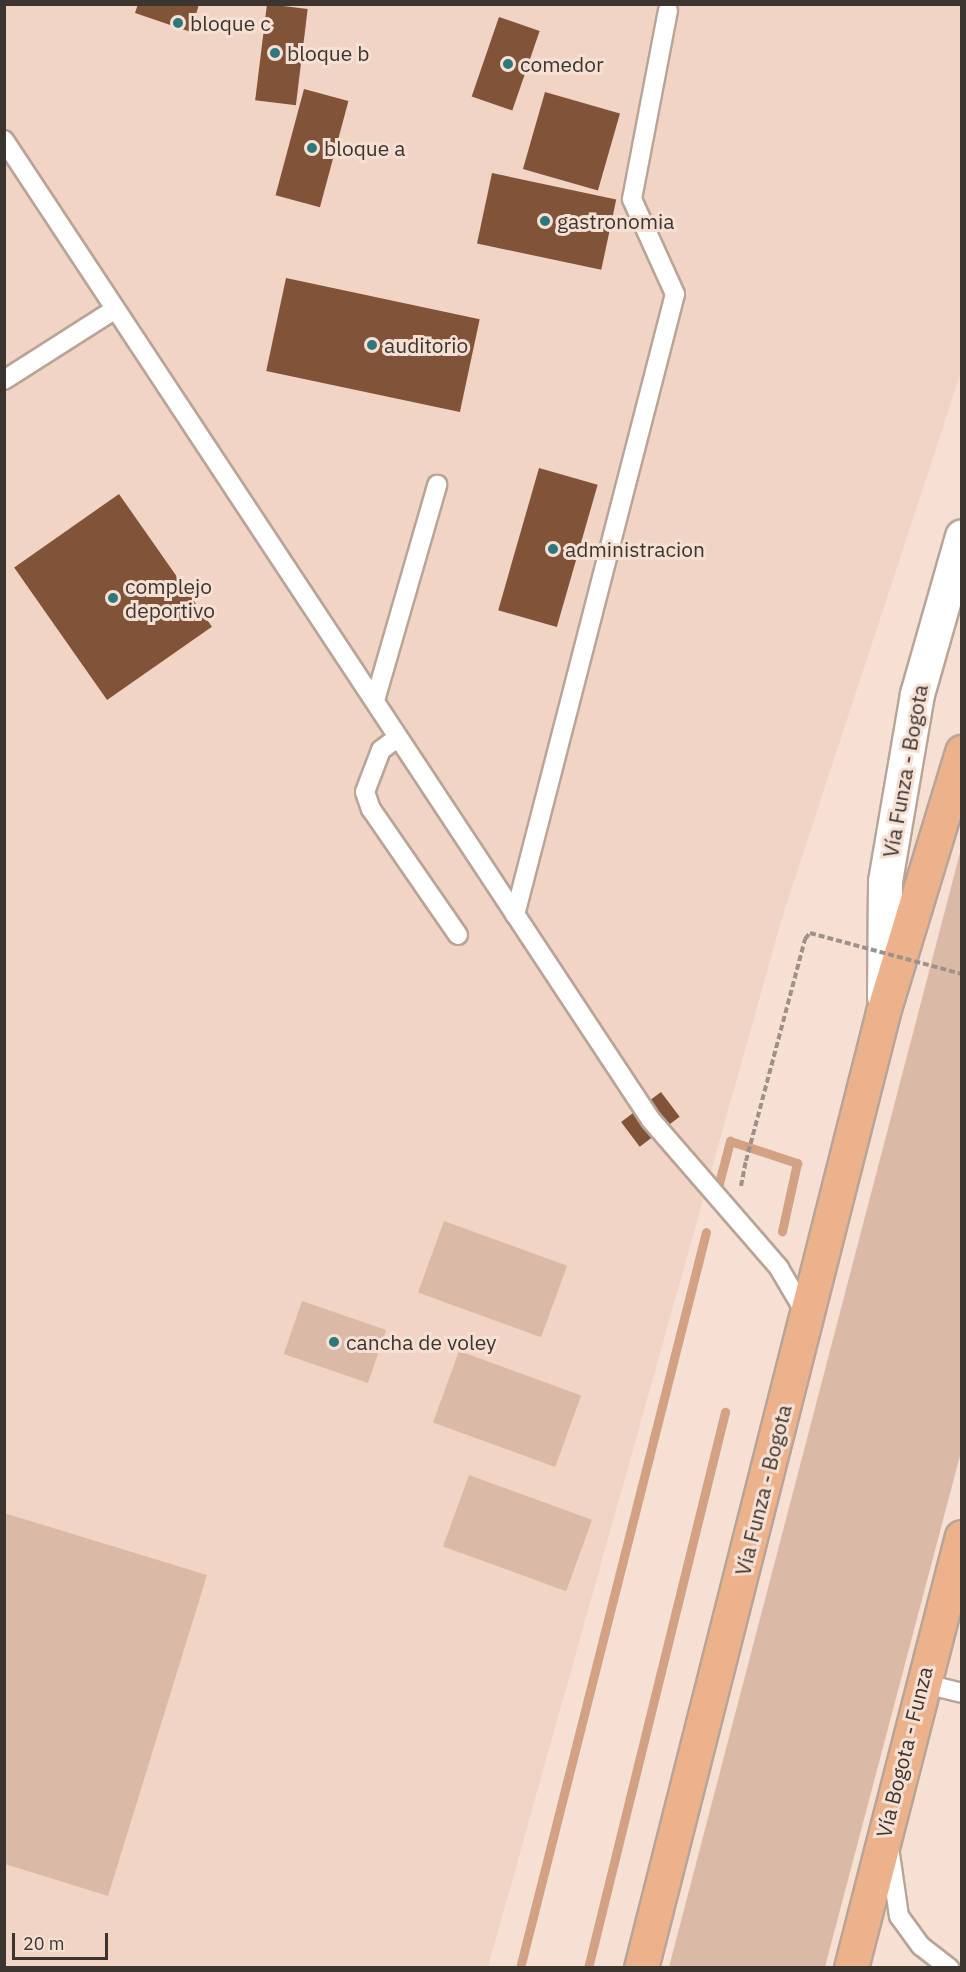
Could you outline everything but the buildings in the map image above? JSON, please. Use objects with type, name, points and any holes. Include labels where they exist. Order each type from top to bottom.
[{"type":"main road","name":"Vía Funza - Bogota","points":[[640,1968],[884,1012],[962,752]]},
{"type":"main road","name":"Vía Bogota - Funza","points":[[851,1968],[921,1683],[962,1537]]},
{"type":"street","name":"Vía Funza - Bogota","points":[[884,1012],[885,881],[917,694],[962,536]]},
{"type":"lane","points":[[515,915],[675,294],[632,200],[668,10]]},
{"type":"lane","points":[[4,140],[114,310],[376,697],[397,738],[651,1120],[779,1268],[807,1316]]},
{"type":"lane","points":[[4,380],[114,310]]},
{"type":"lane","points":[[376,697],[437,485]]},
{"type":"lane","points":[[397,738],[381,750],[365,792],[371,809],[458,935]]},
{"type":"lane","points":[[921,1683],[962,1693]]},
{"type":"lane","points":[[886,1821],[899,1916],[921,1946],[949,1968]]},
{"type":"path","points":[[746,1161],[805,939],[810,933],[962,974]]},
{"type":"shaded area","points":[[5,5],[961,5],[961,372],[782,918],[488,1967],[5,1968]]},
{"type":"shaded area","points":[[961,849],[961,1452],[825,1967],[669,1967]]},
{"type":"shaded area","points":[[444,1221],[567,1266],[541,1337],[418,1292]]},
{"type":"shaded area","name":"cancha de voley","points":[[302,1301],[386,1330],[368,1383],[284,1354]]},
{"type":"shaded area","points":[[459,1351],[581,1395],[555,1467],[433,1422]]},
{"type":"shaded area","points":[[469,1475],[592,1520],[566,1591],[443,1546]]},
{"type":"shaded area","points":[[4,1513],[207,1575],[108,1896],[5,1864]]},
{"type":"waterway","points":[[718,1187],[730,1141],[797,1163],[782,1231]]},
{"type":"waterway","points":[[520,1968],[706,1232]]},
{"type":"waterway","points":[[588,1968],[725,1412]]},
{"type":"place","name":"bloque c","points":[[178,23]]},
{"type":"place","name":"bloque b","points":[[275,53]]},
{"type":"place","name":"comedor","points":[[508,64]]},
{"type":"place","name":"bloque a","points":[[312,148]]},
{"type":"place","name":"gastronomia","points":[[545,221]]},
{"type":"place","name":"auditorio","points":[[372,345]]},
{"type":"place","name":"administracion","points":[[553,549]]},
{"type":"place","name":"complejo deportivo","points":[[113,598]]},
{"type":"place","name":"cancha de voley","points":[[334,1342]]}]
